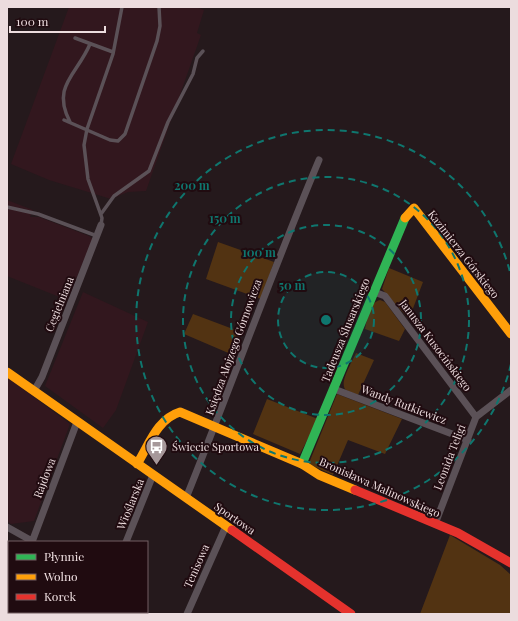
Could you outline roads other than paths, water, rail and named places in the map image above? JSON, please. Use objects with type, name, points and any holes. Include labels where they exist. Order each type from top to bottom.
[{"type":"street","name":"Księdza Alojzego Górnowicza","points":[[186,498],[216,426],[278,260],[320,160]]},
{"type":"street","name":"Tadeusza Ślusarskiego","points":[[302,464],[406,215],[414,208]]},
{"type":"street","name":"Kazimierza Górskiego","points":[[414,208],[511,334]]},
{"type":"street","name":"Cegielniana","points":[[34,391],[42,377],[98,237],[101,225]]},
{"type":"street","name":"Janusza Kusocińskiego","points":[[374,292],[385,296],[476,417]]},
{"type":"street","name":"Sportowa","points":[[7,372],[352,614]]},
{"type":"street","name":"Wandy Rutkiewicz","points":[[334,389],[468,440]]},
{"type":"street","name":"Leonida Teligi","points":[[435,524],[476,417],[511,390]]},
{"type":"street","name":"Bronisława Malinowskiego","points":[[137,464],[161,422],[168,415],[180,412],[216,426],[302,464],[319,475],[458,533],[511,563]]},
{"type":"street","name":"Rajdowa","points":[[32,541],[77,422]]},
{"type":"street","name":"Wioślarska","points":[[126,541],[153,475]]},
{"type":"street","name":"Tenisowa","points":[[187,614],[226,526]]},
{"type":"street","name":"Rajdowa","points":[[7,527],[30,541]]},
{"type":"lane","points":[[101,225],[101,214],[88,179],[84,145],[87,129],[113,52],[122,7]]},
{"type":"lane","points":[[64,120],[110,140],[118,141],[125,134],[157,40],[160,26],[159,7]]},
{"type":"lane","points":[[75,38],[113,52]]},
{"type":"lane","points":[[70,122],[63,107],[64,88],[90,44]]},
{"type":"lane","points":[[101,214],[114,196],[149,171],[168,122],[193,74],[197,58],[202,52]]},
{"type":"lane","points":[[7,207],[38,214],[98,237]]},
{"type":"place","name":"Świecie Sportowa","points":[[156,466]]}]
